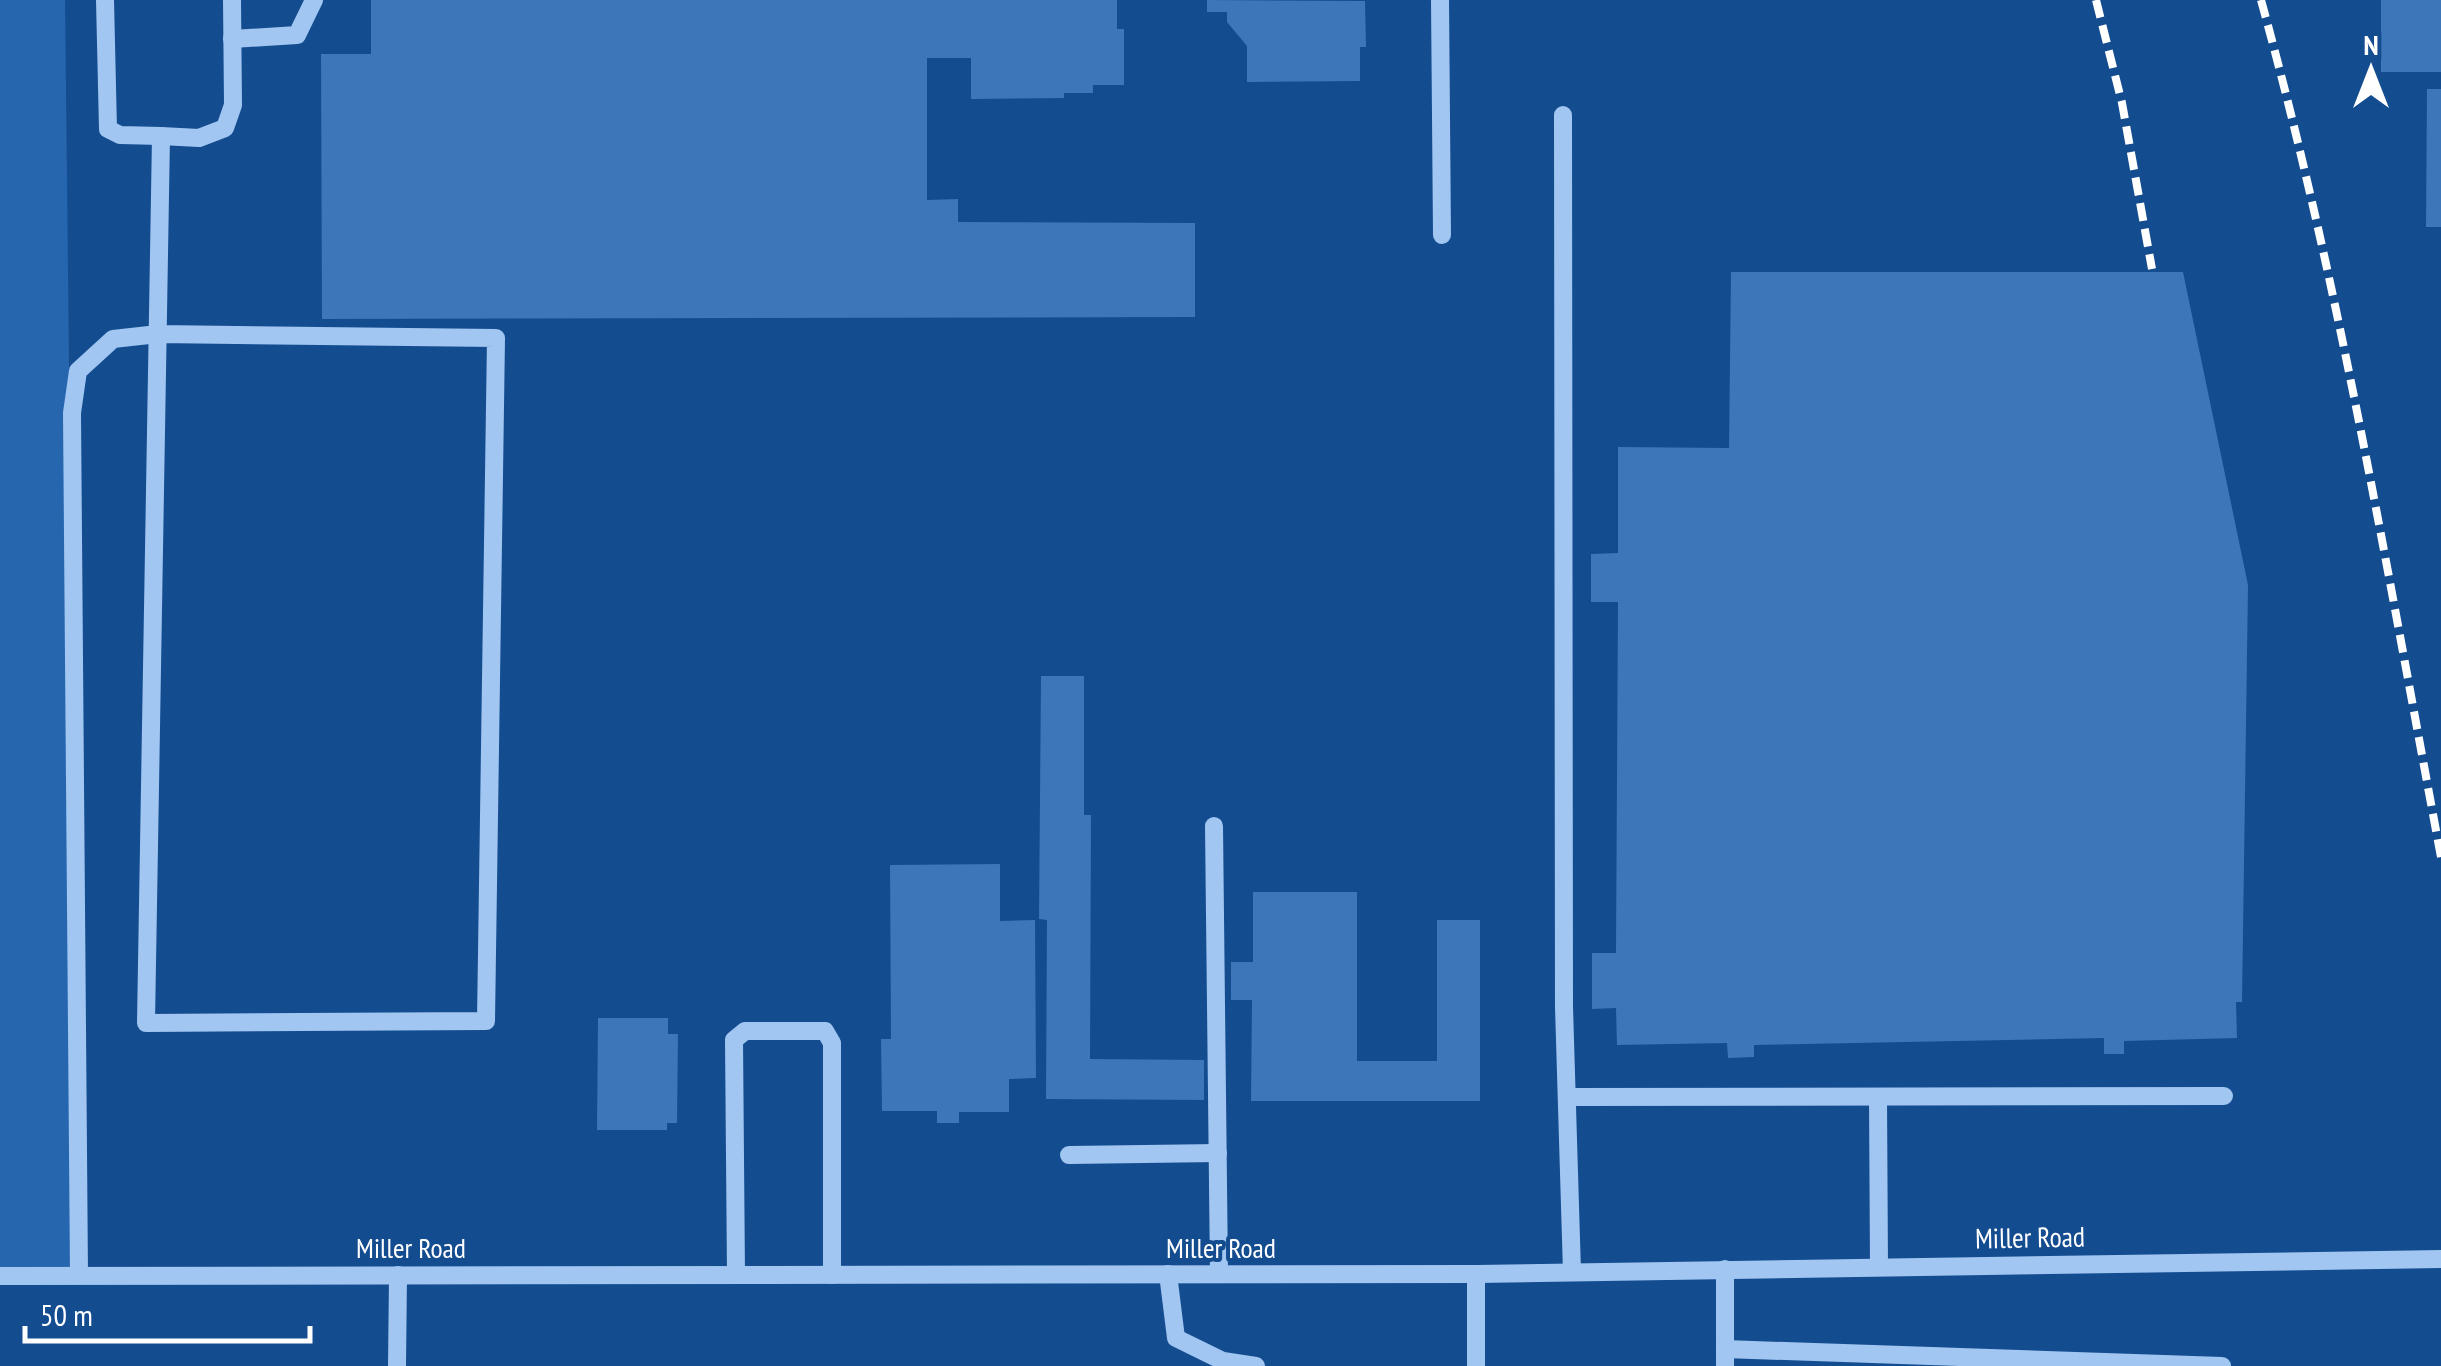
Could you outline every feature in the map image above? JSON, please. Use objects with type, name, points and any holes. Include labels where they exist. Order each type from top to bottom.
[{"type":"street","points":[[105,0],[108,129],[120,136],[199,138],[226,128],[232,105],[232,0]]},
{"type":"street","points":[[232,39],[296,35],[314,0]]},
{"type":"street","points":[[1440,0],[1442,235]]},
{"type":"street","points":[[1562,115],[1564,1007],[1572,1272]]},
{"type":"street","points":[[79,1275],[72,412],[78,371],[113,339],[158,334],[496,338],[486,1021],[146,1023],[158,334],[161,136]]},
{"type":"street","points":[[1214,826],[1219,1274]]},
{"type":"street","points":[[736,1275],[734,1040],[745,1031],[825,1032],[832,1043],[832,1275]]},
{"type":"street","points":[[1567,1098],[2224,1096]]},
{"type":"street","points":[[1878,1097],[1878,1267]]},
{"type":"street","points":[[1068,1155],[1218,1152]]},
{"type":"street","name":"Miller Road","points":[[0,1276],[1476,1274],[2441,1259]]},
{"type":"street","points":[[1725,1269],[1725,1357],[2222,1366]]},
{"type":"street","points":[[1168,1274],[1176,1338],[1222,1360],[1256,1366]]},
{"type":"street","points":[[1476,1274],[1476,1366]]},
{"type":"street","points":[[397,1366],[398,1275]]},
{"type":"shaded area","points":[[0,0],[65,0],[79,1275],[0,1276]]},
{"type":"building","points":[[371,0],[1117,0],[1117,29],[1124,29],[1124,85],[1093,85],[1093,93],[1064,93],[1064,98],[971,99],[971,58],[927,58],[927,200],[958,199],[958,222],[1195,223],[1195,317],[322,319],[321,54],[371,54]]},
{"type":"building","points":[[1207,0],[1365,1],[1366,47],[1360,47],[1360,81],[1247,82],[1247,46],[1227,22],[1227,12],[1207,12]]},
{"type":"building","points":[[2381,0],[2441,0],[2441,72],[2381,72]]},
{"type":"building","points":[[2427,89],[2441,89],[2441,227],[2426,227]]},
{"type":"building","points":[[1731,272],[2183,272],[2248,585],[2242,1002],[2236,1002],[2237,1038],[2124,1041],[2124,1054],[2104,1054],[2104,1038],[1754,1045],[1754,1057],[1728,1058],[1727,1043],[1617,1045],[1616,1008],[1592,1009],[1592,953],[1616,953],[1618,602],[1591,602],[1591,554],[1618,553],[1618,447],[1729,448]]},
{"type":"building","points":[[1041,676],[1084,676],[1084,815],[1091,815],[1090,1059],[1204,1060],[1204,1100],[1046,1099],[1047,920],[1039,919]]},
{"type":"building","points":[[1000,864],[1000,921],[1035,920],[1036,1078],[1009,1079],[1009,1112],[959,1112],[959,1123],[937,1123],[937,1111],[882,1111],[881,1039],[891,1039],[890,865]]},
{"type":"building","points":[[1253,892],[1357,892],[1357,1061],[1437,1061],[1437,920],[1480,920],[1480,1101],[1251,1101],[1252,1000],[1231,1000],[1231,962],[1253,962]]},
{"type":"building","points":[[598,1018],[668,1018],[668,1034],[678,1034],[677,1123],[667,1123],[667,1130],[597,1130]]},
{"type":"railway","points":[[2096,0],[2122,103],[2152,269]]},
{"type":"railway","points":[[2261,0],[2338,319],[2441,857]]}]
